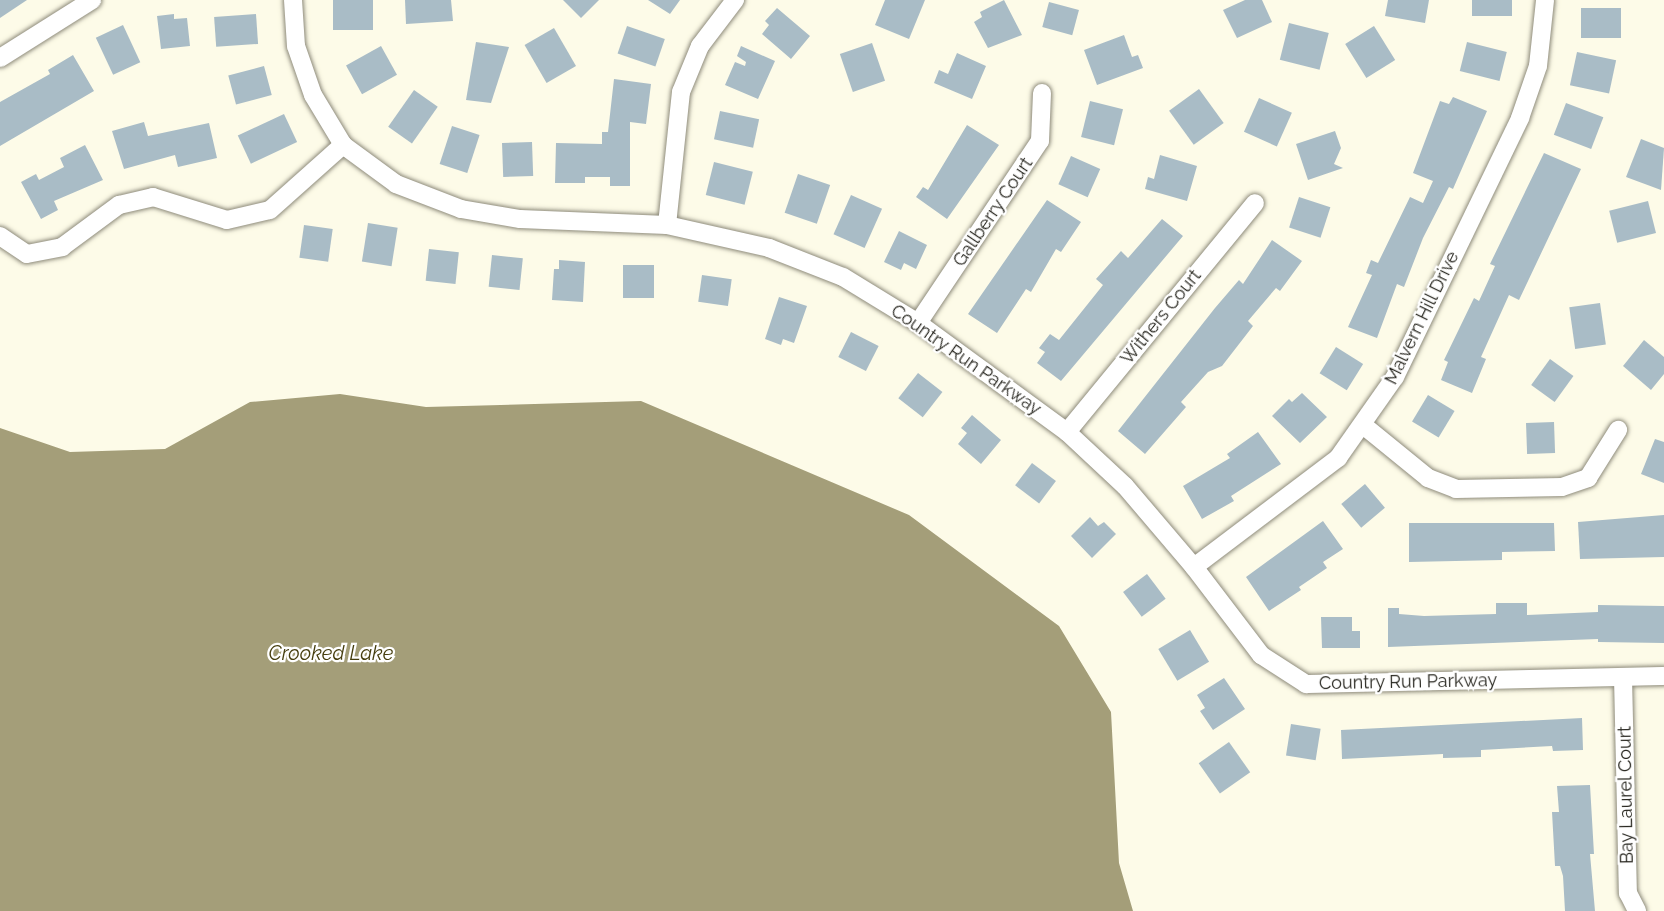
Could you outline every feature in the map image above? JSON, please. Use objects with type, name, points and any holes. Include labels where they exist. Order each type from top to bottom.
[{"type":"street","points":[[0,58],[92,0]]},
{"type":"street","name":"Country Run Parkway","points":[[293,0],[296,46],[313,95],[343,145],[396,184],[461,209],[520,219],[667,225],[780,252],[843,277],[918,323],[1067,432],[1125,486],[1194,567],[1261,655],[1306,684],[1664,676]]},
{"type":"street","points":[[667,225],[681,92],[700,46],[735,0]]},
{"type":"street","name":"Malvern Hill Drive","points":[[1194,567],[1305,486],[1338,458],[1395,377],[1520,118],[1538,66],[1545,0]]},
{"type":"street","name":"Gallberry Court","points":[[918,323],[1040,141],[1042,93]]},
{"type":"street","points":[[0,236],[27,254],[62,247],[119,205],[153,197],[227,220],[270,210],[343,145]]},
{"type":"street","name":"Withers Court","points":[[1067,432],[1255,202]]},
{"type":"street","points":[[1363,425],[1428,478],[1456,489],[1562,487],[1588,478],[1618,430]]},
{"type":"street","name":"Bay Laurel Court","points":[[1623,677],[1628,893],[1637,911]]},
{"type":"water","name":"Crooked Lake","points":[[340,394],[426,407],[641,401],[909,515],[1059,626],[1111,712],[1119,863],[1133,911],[0,911],[0,428],[70,452],[165,449],[250,402]]},
{"type":"building","points":[[0,0],[27,0],[0,18]]},
{"type":"building","points":[[333,0],[373,0],[373,30],[333,30]]},
{"type":"building","points":[[405,0],[451,0],[453,21],[406,24]]},
{"type":"building","points":[[563,0],[599,0],[581,18]]},
{"type":"building","points":[[648,0],[680,0],[670,14]]},
{"type":"building","points":[[885,0],[925,0],[909,39],[875,25]]},
{"type":"building","points":[[1004,0],[1022,35],[988,48],[974,22],[982,17],[980,12]]},
{"type":"building","points":[[1245,0],[1262,0],[1272,22],[1237,38],[1223,10]]},
{"type":"building","points":[[1388,0],[1429,0],[1425,23],[1385,16]]},
{"type":"building","points":[[1472,0],[1512,0],[1512,16],[1472,16]]},
{"type":"building","points":[[1049,2],[1079,10],[1072,35],[1042,27]]},
{"type":"building","points":[[777,8],[810,36],[791,59],[762,34],[769,25],[765,21]]},
{"type":"building","points":[[1581,8],[1621,8],[1621,38],[1581,38]]},
{"type":"building","points":[[174,14],[174,19],[187,18],[190,46],[161,49],[157,16]]},
{"type":"building","points":[[256,14],[258,44],[216,47],[214,17]]},
{"type":"building","points":[[1289,23],[1329,33],[1320,70],[1280,60]]},
{"type":"building","points":[[123,25],[140,62],[113,75],[96,38]]},
{"type":"building","points":[[627,26],[665,39],[655,66],[618,53]]},
{"type":"building","points":[[1374,26],[1395,60],[1366,78],[1345,44]]},
{"type":"building","points":[[554,28],[576,66],[547,83],[525,45]]},
{"type":"building","points":[[1124,35],[1132,57],[1138,55],[1143,68],[1097,85],[1084,50]]},
{"type":"building","points":[[476,42],[509,47],[491,103],[466,100]]},
{"type":"building","points":[[1467,42],[1507,52],[1500,81],[1460,71]]},
{"type":"building","points":[[872,43],[885,81],[853,92],[840,54]]},
{"type":"building","points":[[381,46],[397,75],[362,94],[346,65]]},
{"type":"building","points":[[741,46],[775,61],[758,99],[725,85],[735,62],[745,66],[746,62],[737,56]]},
{"type":"building","points":[[1577,52],[1616,60],[1609,94],[1570,85]]},
{"type":"building","points":[[957,53],[986,66],[972,99],[934,83],[939,70],[948,74]]},
{"type":"building","points":[[73,55],[94,91],[0,146],[0,102],[50,74],[48,70]]},
{"type":"building","points":[[264,66],[272,95],[236,105],[228,76]]},
{"type":"building","points":[[614,79],[651,84],[646,124],[630,122],[630,186],[610,186],[610,177],[585,177],[585,183],[555,183],[556,143],[602,144],[602,132],[608,132]]},
{"type":"building","points":[[1199,89],[1224,123],[1194,145],[1169,111]]},
{"type":"building","points":[[414,90],[438,107],[412,143],[388,127]]},
{"type":"building","points":[[1453,97],[1487,111],[1453,189],[1449,187],[1423,238],[1404,287],[1397,284],[1377,338],[1348,327],[1372,275],[1366,273],[1371,260],[1378,263],[1410,197],[1423,203],[1433,181],[1413,173],[1440,101],[1449,104]]},
{"type":"building","points":[[1259,98],[1292,113],[1277,146],[1244,132]]},
{"type":"building","points":[[1090,101],[1123,109],[1114,145],[1081,137]]},
{"type":"building","points":[[1566,103],[1603,117],[1591,149],[1554,135]]},
{"type":"building","points":[[720,111],[759,119],[753,148],[714,139]]},
{"type":"building","points":[[284,114],[297,142],[251,164],[238,136]]},
{"type":"building","points":[[144,122],[148,136],[209,123],[217,158],[178,167],[175,155],[124,169],[112,131]]},
{"type":"building","points":[[967,125],[999,145],[947,219],[916,197],[923,187],[928,190]]},
{"type":"building","points":[[452,126],[480,135],[467,173],[440,164]]},
{"type":"building","points":[[1335,131],[1341,148],[1334,164],[1343,168],[1308,180],[1296,144]]},
{"type":"building","points":[[1641,139],[1664,148],[1661,190],[1626,177]]},
{"type":"building","points":[[532,142],[533,176],[503,177],[502,143]]},
{"type":"building","points":[[85,145],[103,180],[54,201],[58,210],[41,219],[21,182],[36,174],[39,180],[64,167],[60,158]]},
{"type":"building","points":[[1544,153],[1581,169],[1519,300],[1509,295],[1481,357],[1486,359],[1472,393],[1441,380],[1448,362],[1444,360],[1474,298],[1479,301],[1495,266],[1490,264]]},
{"type":"building","points":[[1160,155],[1197,166],[1187,201],[1145,189],[1148,177],[1154,179]]},
{"type":"building","points":[[1071,156],[1100,169],[1088,197],[1058,184]]},
{"type":"building","points":[[714,162],[753,172],[745,205],[706,195]]},
{"type":"building","points":[[798,174],[830,185],[817,224],[785,213]]},
{"type":"building","points":[[851,195],[882,209],[865,248],[834,234]]},
{"type":"building","points":[[1299,197],[1330,207],[1320,238],[1289,227]]},
{"type":"building","points":[[1047,200],[1081,222],[1061,252],[1056,249],[1031,292],[1026,289],[997,333],[968,314]]},
{"type":"building","points":[[1648,201],[1656,233],[1617,243],[1609,211]]},
{"type":"building","points":[[1162,219],[1183,236],[1061,381],[1037,363],[1045,352],[1039,348],[1050,334],[1059,340],[1103,285],[1096,279],[1121,251],[1128,258]]},
{"type":"building","points":[[368,223],[398,228],[392,266],[362,262]]},
{"type":"building","points":[[304,225],[333,229],[328,262],[299,258]]},
{"type":"building","points":[[899,231],[927,245],[916,269],[904,263],[901,270],[884,262]]},
{"type":"building","points":[[1272,240],[1302,261],[1280,291],[1276,288],[1248,321],[1253,326],[1222,366],[1208,372],[1181,402],[1186,407],[1145,454],[1118,431],[1215,308],[1239,280],[1243,284]]},
{"type":"building","points":[[429,249],[459,252],[455,284],[426,281]]},
{"type":"building","points":[[492,255],[523,258],[519,290],[489,287]]},
{"type":"building","points":[[559,260],[585,262],[583,302],[552,300],[554,269],[559,269]]},
{"type":"building","points":[[623,265],[654,265],[654,298],[623,298]]},
{"type":"building","points":[[702,275],[732,279],[728,306],[698,302]]},
{"type":"building","points":[[779,297],[807,306],[794,343],[783,339],[781,345],[765,339]]},
{"type":"building","points":[[1600,303],[1606,345],[1575,349],[1569,307]]},
{"type":"building","points":[[851,332],[879,346],[866,371],[838,357]]},
{"type":"building","points":[[1644,340],[1664,357],[1664,374],[1651,390],[1623,366]]},
{"type":"building","points":[[1336,347],[1363,364],[1347,390],[1320,373]]},
{"type":"building","points":[[1550,359],[1573,376],[1555,402],[1531,385]]},
{"type":"building","points":[[918,373],[942,392],[923,417],[898,398]]},
{"type":"building","points":[[1302,393],[1327,417],[1300,443],[1272,416],[1289,399],[1292,402]]},
{"type":"building","points":[[1428,395],[1455,411],[1439,438],[1412,422]]},
{"type":"building","points":[[972,415],[1001,440],[981,464],[958,444],[967,433],[961,428]]},
{"type":"building","points":[[1554,422],[1555,453],[1527,454],[1526,423]]},
{"type":"building","points":[[1258,432],[1281,464],[1231,496],[1234,501],[1202,519],[1183,486],[1230,458],[1227,454]]},
{"type":"building","points":[[1655,439],[1664,442],[1664,483],[1641,474]]},
{"type":"building","points":[[1032,463],[1056,481],[1039,503],[1015,485]]},
{"type":"building","points":[[1365,484],[1385,508],[1361,528],[1341,504]]},
{"type":"building","points":[[1664,515],[1664,557],[1580,559],[1578,522]]},
{"type":"building","points":[[1090,517],[1098,526],[1104,522],[1116,534],[1092,558],[1071,536]]},
{"type":"building","points":[[1323,521],[1343,549],[1323,562],[1327,568],[1299,587],[1301,590],[1269,611],[1246,577]]},
{"type":"building","points":[[1409,523],[1554,523],[1555,551],[1502,552],[1502,560],[1409,562]]},
{"type":"building","points":[[1147,574],[1166,599],[1142,617],[1123,592]]},
{"type":"building","points":[[1496,603],[1527,603],[1527,615],[1598,612],[1598,605],[1664,606],[1664,643],[1598,642],[1598,639],[1388,647],[1388,608],[1399,608],[1399,614],[1424,616],[1496,614]]},
{"type":"building","points":[[1321,617],[1352,617],[1352,631],[1360,631],[1360,648],[1322,648]]},
{"type":"building","points":[[1190,630],[1209,662],[1177,681],[1158,649]]},
{"type":"building","points":[[1224,678],[1245,709],[1213,730],[1200,711],[1205,708],[1197,695]]},
{"type":"building","points":[[1582,718],[1583,750],[1553,751],[1552,746],[1481,750],[1481,757],[1443,758],[1443,754],[1342,759],[1341,730]]},
{"type":"building","points":[[1291,724],[1321,729],[1316,760],[1286,756]]},
{"type":"building","points":[[1229,742],[1250,772],[1220,794],[1199,763]]},
{"type":"building","points":[[1590,785],[1594,854],[1590,854],[1595,911],[1565,911],[1563,876],[1560,866],[1555,866],[1552,812],[1559,812],[1557,786]]}]
